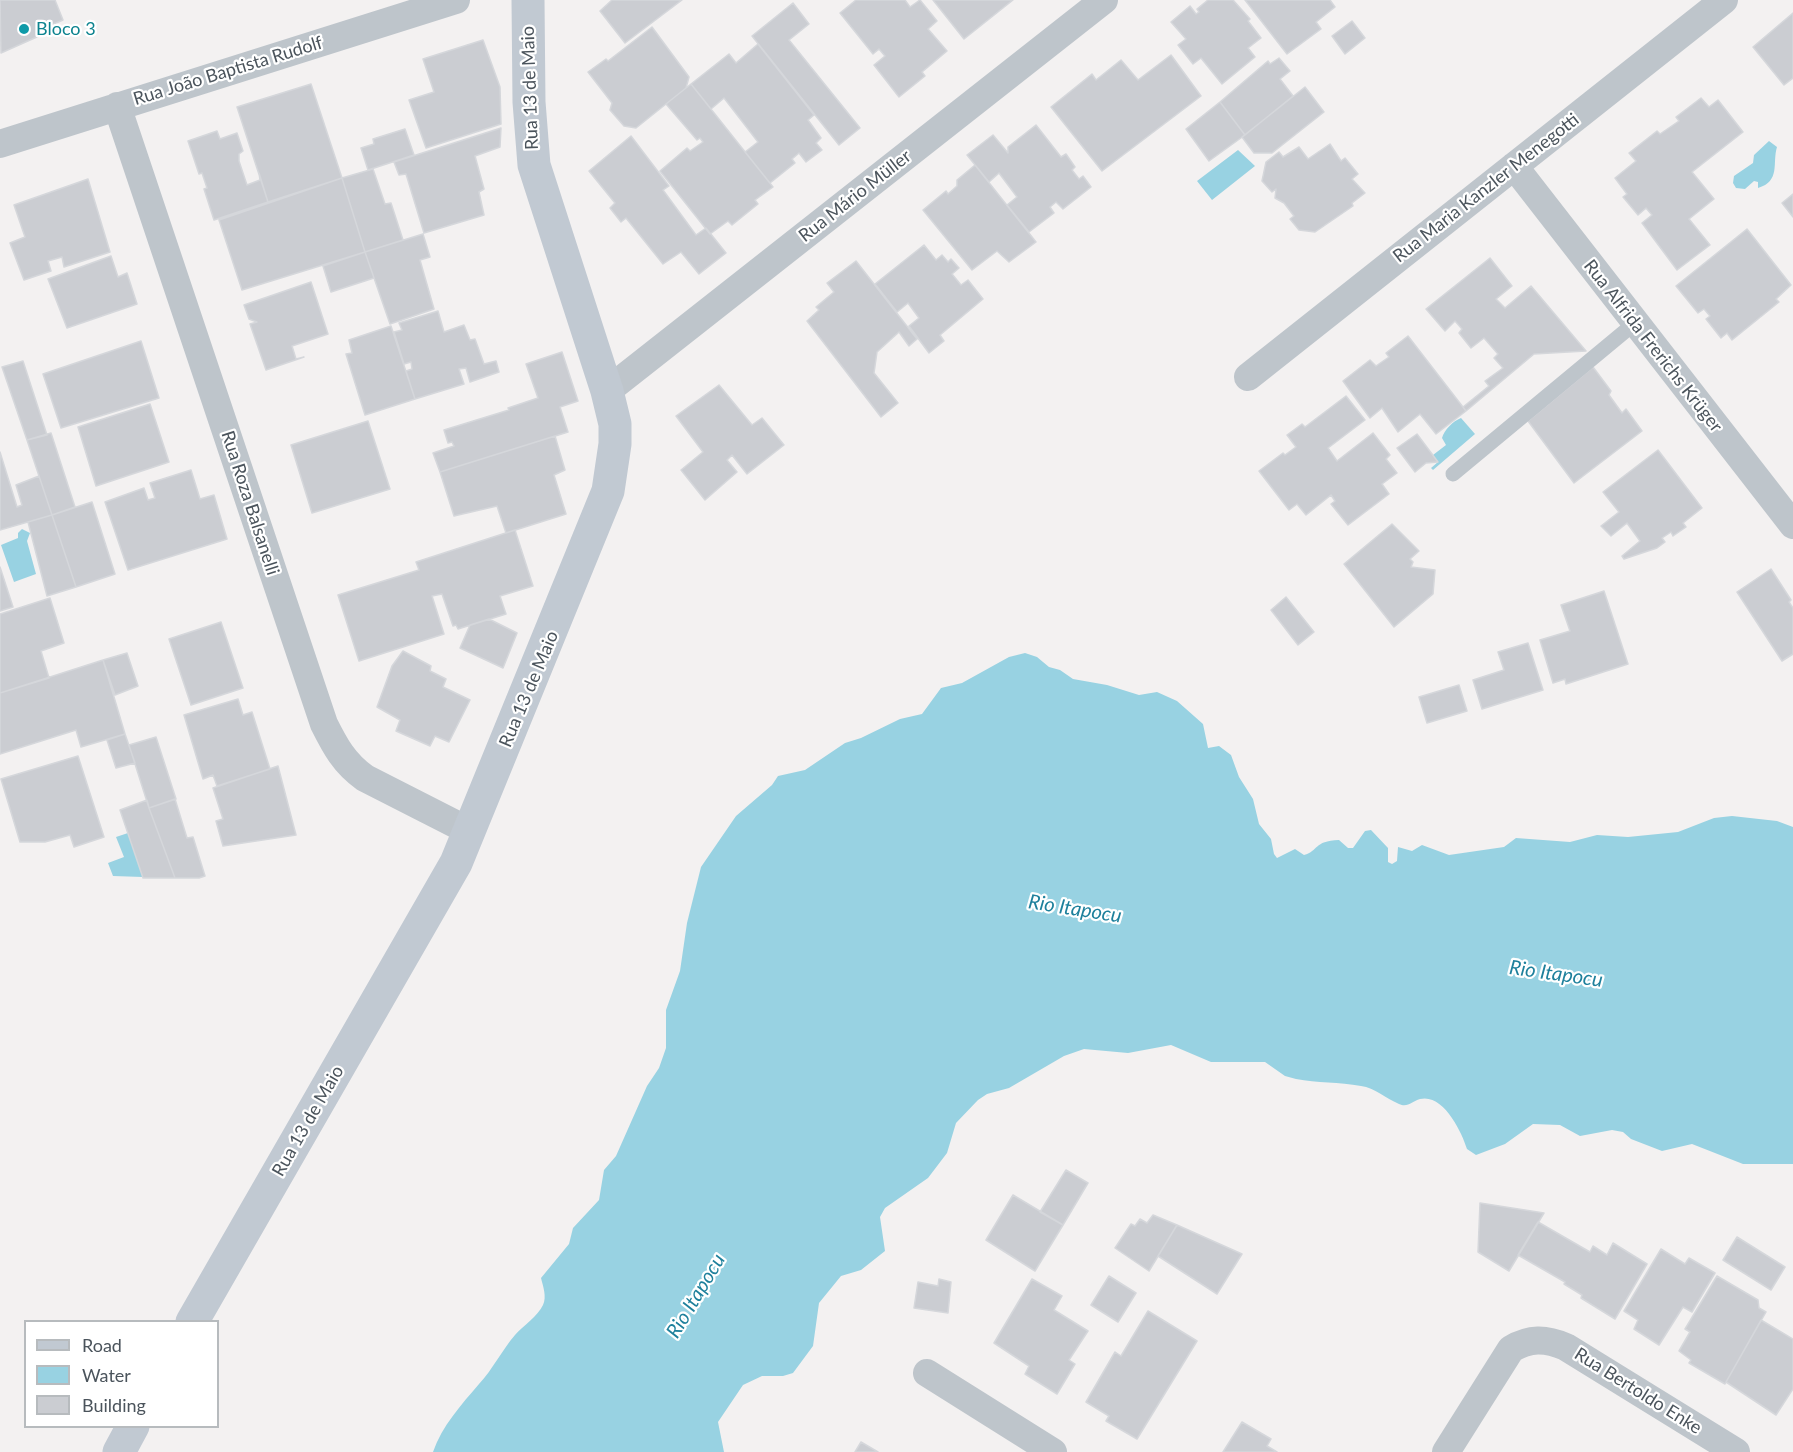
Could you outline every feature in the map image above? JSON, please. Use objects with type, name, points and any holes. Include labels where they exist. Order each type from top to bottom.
[{"type":"main road","name":"Rua 13 de Maio","points":[[193,1320],[445,885],[608,491],[615,444],[615,424],[607,392],[534,165],[530,132],[528,0]]},
{"type":"main road","points":[[119,1452],[132,1428]]},
{"type":"street","name":"Rua João Baptista Rudolf","points":[[0,144],[456,0]]},
{"type":"street","name":"Rua Mário Müller","points":[[607,392],[1104,0]]},
{"type":"street","name":"Rua Maria Kanzler Menegotti","points":[[1248,377],[1724,0]]},
{"type":"street","name":"Rua Roza Balsanelli","points":[[117,106],[324,724],[337,751],[350,767],[365,778],[469,831]]},
{"type":"street","name":"Rua Alfrida Frerichs Krüger","points":[[1514,166],[1793,525]]},
{"type":"street","name":"Rua Bertoldo Enke","points":[[1446,1452],[1511,1349],[1523,1342],[1536,1339],[1550,1340],[1566,1347],[1736,1452]]},
{"type":"street","points":[[927,1373],[1053,1452]]},
{"type":"lane","points":[[1453,474],[1635,323]]},
{"type":"water","points":[[1769,141],[1777,147],[1773,176],[1770,181],[1758,188],[1758,182],[1754,181],[1745,189],[1736,188],[1733,183],[1734,176],[1753,163],[1754,155]]},
{"type":"water","points":[[1238,150],[1255,166],[1212,200],[1197,181]]},
{"type":"water","points":[[1461,418],[1475,434],[1433,470],[1431,468],[1438,462],[1433,455],[1446,445],[1442,438],[1445,432]]},
{"type":"water","points":[[22,529],[30,533],[27,541],[36,574],[14,582],[1,545],[18,538],[18,533]]},
{"type":"water","name":"Rio Itapocu","points":[[1025,653],[1037,657],[1049,667],[1060,670],[1073,679],[1107,685],[1139,695],[1157,692],[1177,701],[1203,724],[1208,748],[1219,746],[1231,755],[1239,777],[1253,799],[1259,824],[1271,839],[1277,858],[1295,849],[1304,855],[1320,844],[1331,841],[1339,840],[1348,848],[1353,848],[1365,831],[1371,830],[1388,848],[1388,862],[1392,864],[1397,861],[1398,847],[1412,851],[1422,845],[1449,855],[1504,847],[1516,838],[1570,842],[1597,835],[1628,837],[1678,832],[1714,818],[1732,816],[1777,821],[1793,827],[1793,1164],[1743,1164],[1692,1144],[1662,1151],[1631,1139],[1623,1132],[1612,1130],[1580,1136],[1560,1125],[1533,1124],[1505,1144],[1476,1155],[1467,1149],[1456,1124],[1444,1108],[1428,1099],[1402,1105],[1366,1087],[1296,1079],[1285,1076],[1265,1062],[1211,1062],[1171,1045],[1128,1053],[1084,1049],[1064,1056],[1009,1088],[987,1094],[956,1123],[947,1153],[928,1178],[885,1208],[880,1217],[885,1251],[861,1270],[841,1276],[819,1303],[813,1346],[793,1373],[783,1376],[762,1376],[743,1385],[718,1422],[724,1452],[433,1452],[441,1433],[465,1400],[515,1335],[541,1309],[545,1299],[541,1278],[569,1244],[573,1228],[599,1200],[604,1170],[616,1156],[647,1086],[659,1068],[666,1048],[666,1010],[680,971],[687,923],[701,867],[736,816],[772,785],[778,776],[805,770],[845,743],[861,738],[900,719],[922,714],[941,688],[962,683],[1009,657]]},
{"type":"water","points":[[128,833],[143,877],[113,876],[108,863],[124,857],[116,837]]},
{"type":"building","name":"Bloco 3","points":[[0,0],[55,0],[63,20],[47,27],[48,32],[1,53]]},
{"type":"building","points":[[612,0],[682,0],[625,43],[600,11]]},
{"type":"building","points":[[856,0],[905,0],[910,7],[920,0],[937,21],[928,29],[947,51],[922,72],[925,76],[899,97],[874,65],[885,56],[879,49],[873,54],[840,13]]},
{"type":"building","points":[[933,0],[1013,0],[964,39]]},
{"type":"building","points":[[1208,0],[1233,0],[1250,19],[1248,21],[1261,38],[1248,48],[1255,57],[1222,84],[1201,58],[1193,64],[1178,45],[1186,39],[1171,22],[1190,6],[1196,14],[1199,12],[1197,9]]},
{"type":"building","points":[[1245,0],[1330,0],[1335,7],[1316,22],[1321,29],[1287,54]]},
{"type":"building","points":[[793,3],[809,24],[789,40],[860,128],[839,145],[752,36]]},
{"type":"building","points":[[1793,13],[1793,78],[1784,85],[1753,47]]},
{"type":"building","points":[[1352,21],[1365,38],[1345,54],[1332,36]]},
{"type":"building","points":[[652,27],[689,77],[686,88],[636,128],[624,126],[610,110],[612,103],[588,72],[606,59],[608,61]]},
{"type":"building","points":[[483,40],[500,87],[501,124],[426,148],[409,100],[434,92],[423,59]]},
{"type":"building","points":[[758,44],[814,115],[808,120],[821,138],[816,143],[822,150],[806,162],[799,153],[792,159],[795,163],[770,183],[745,152],[758,142],[724,98],[711,109],[691,84],[729,54],[736,63]]},
{"type":"building","points":[[1171,55],[1201,96],[1102,171],[1051,107],[1092,74],[1096,80],[1121,60],[1138,80]]},
{"type":"building","points":[[1279,58],[1290,71],[1280,79],[1293,96],[1245,135],[1220,102],[1268,61],[1270,64]]},
{"type":"building","points":[[311,84],[342,178],[268,202],[237,107]]},
{"type":"building","points":[[691,84],[773,187],[755,200],[758,204],[732,225],[728,221],[710,234],[660,171],[687,148],[690,151],[703,142],[700,138],[697,140],[666,104]]},
{"type":"building","points":[[1305,87],[1324,112],[1272,153],[1254,153],[1242,137]]},
{"type":"building","points":[[1701,98],[1709,107],[1718,100],[1743,132],[1692,172],[1714,199],[1689,219],[1710,245],[1677,270],[1642,223],[1652,215],[1646,208],[1638,215],[1623,197],[1627,194],[1615,178],[1636,161],[1629,153],[1657,131],[1660,134],[1679,121],[1676,117]]},
{"type":"building","points":[[1220,102],[1245,135],[1209,161],[1186,129]]},
{"type":"building","points":[[1036,125],[1061,157],[1066,154],[1075,167],[1072,170],[1079,179],[1083,176],[1091,187],[1063,209],[1056,202],[1050,207],[1054,213],[1029,232],[1007,205],[1017,197],[999,173],[989,182],[967,155],[993,135],[1008,153],[1008,147]]},
{"type":"building","points":[[501,128],[500,147],[475,156],[484,189],[479,192],[484,215],[424,233],[406,174],[399,175],[394,162]]},
{"type":"building","points":[[405,129],[414,155],[368,170],[361,148],[374,144],[373,139]]},
{"type":"building","points":[[217,131],[220,139],[237,133],[243,151],[239,154],[239,161],[247,185],[260,180],[259,173],[268,202],[214,220],[204,189],[207,188],[202,173],[199,174],[188,141]]},
{"type":"building","points":[[631,136],[669,186],[663,190],[696,235],[706,228],[726,253],[699,274],[681,252],[663,264],[626,218],[621,222],[610,208],[615,203],[589,171]]},
{"type":"building","points":[[1330,144],[1341,161],[1345,158],[1358,174],[1352,179],[1365,193],[1352,203],[1353,206],[1315,232],[1299,230],[1290,219],[1294,216],[1284,203],[1275,198],[1276,189],[1272,192],[1262,181],[1266,162],[1279,152],[1283,157],[1299,147],[1308,159]]},
{"type":"building","points":[[975,165],[1036,242],[1009,262],[997,251],[972,270],[923,210],[946,191],[948,194],[957,186],[957,180]]},
{"type":"building","points":[[373,169],[385,204],[391,203],[403,240],[365,252],[342,178]]},
{"type":"building","points":[[342,178],[365,252],[242,290],[219,220]]},
{"type":"building","points":[[88,179],[110,252],[64,267],[62,257],[48,261],[51,271],[24,280],[10,243],[25,237],[14,205]]},
{"type":"building","points":[[1793,194],[1793,217],[1782,203]]},
{"type":"building","points":[[1747,229],[1791,285],[1776,299],[1779,302],[1732,340],[1727,333],[1721,338],[1706,319],[1710,316],[1704,309],[1698,313],[1676,286]]},
{"type":"building","points":[[423,234],[430,257],[420,260],[434,309],[390,324],[365,252]]},
{"type":"building","points":[[924,245],[936,260],[942,255],[948,262],[951,259],[959,268],[952,274],[961,285],[968,280],[983,299],[940,335],[944,341],[929,353],[909,326],[919,318],[908,303],[897,312],[875,284]]},
{"type":"building","points":[[365,252],[374,278],[331,292],[323,266]]},
{"type":"building","points":[[111,256],[118,277],[127,273],[137,304],[67,328],[48,279]]},
{"type":"building","points":[[1490,258],[1512,286],[1496,299],[1505,308],[1531,286],[1586,351],[1534,354],[1466,411],[1463,407],[1489,386],[1485,381],[1503,368],[1494,358],[1498,354],[1484,338],[1471,348],[1459,333],[1462,329],[1455,321],[1445,331],[1426,309]]},
{"type":"building","points":[[856,261],[917,339],[909,346],[899,332],[877,352],[874,373],[898,403],[881,417],[807,321],[819,310],[816,307],[834,292],[827,283]]},
{"type":"building","points":[[311,282],[328,334],[292,346],[296,359],[304,357],[266,370],[250,324],[257,322],[249,319],[244,305]]},
{"type":"building","points":[[438,311],[444,332],[464,325],[470,340],[475,339],[484,364],[496,361],[499,372],[470,382],[466,368],[459,369],[464,384],[415,399],[406,371],[412,369],[411,362],[404,364],[394,332],[402,330],[399,323]]},
{"type":"building","points":[[391,326],[415,399],[365,415],[346,354],[352,353],[349,340]]},
{"type":"building","points":[[1408,336],[1466,411],[1436,434],[1420,414],[1398,432],[1382,408],[1370,418],[1343,381],[1370,360],[1376,366],[1389,357],[1386,353]]},
{"type":"building","points":[[141,341],[159,398],[61,428],[43,374]]},
{"type":"building","points":[[562,352],[578,401],[560,407],[568,432],[440,472],[433,453],[454,446],[452,442],[448,443],[444,430],[509,410],[508,408],[538,398],[526,364]]},
{"type":"building","points":[[23,361],[47,435],[27,440],[2,367]]},
{"type":"building","points":[[1593,367],[1611,391],[1609,395],[1622,413],[1626,409],[1642,431],[1574,483],[1528,421]]},
{"type":"building","points":[[719,385],[752,425],[762,418],[784,445],[747,474],[732,455],[727,460],[737,472],[705,500],[681,470],[703,452],[676,416]]},
{"type":"building","points":[[1346,396],[1365,420],[1328,448],[1337,461],[1373,433],[1390,455],[1386,459],[1397,473],[1382,484],[1389,494],[1348,525],[1331,504],[1335,501],[1331,495],[1306,515],[1297,504],[1289,510],[1259,471],[1283,453],[1285,455],[1296,447],[1287,435],[1302,424],[1305,427]]},
{"type":"building","points":[[150,404],[169,462],[96,486],[78,427]]},
{"type":"building","points":[[368,421],[390,489],[312,513],[291,445]]},
{"type":"building","points":[[51,433],[75,507],[52,515],[27,440]]},
{"type":"building","points":[[1417,434],[1438,462],[1426,463],[1415,472],[1397,448]]},
{"type":"building","points":[[555,436],[565,470],[554,475],[566,514],[506,533],[497,506],[454,516],[440,472]]},
{"type":"building","points":[[1658,450],[1702,508],[1683,523],[1686,527],[1673,536],[1671,532],[1662,538],[1665,542],[1657,548],[1624,559],[1622,556],[1640,541],[1627,523],[1611,536],[1601,526],[1619,512],[1603,492]]},
{"type":"building","points":[[0,452],[17,507],[22,505],[16,485],[39,476],[52,515],[0,530]]},
{"type":"building","points":[[191,470],[200,499],[214,495],[227,539],[128,570],[105,502],[144,488],[148,500],[155,498],[150,483]]},
{"type":"building","points":[[92,502],[115,574],[76,587],[52,515]]},
{"type":"building","points":[[52,515],[76,587],[47,596],[28,522]]},
{"type":"building","points":[[1392,524],[1419,551],[1410,559],[1413,562],[1411,567],[1435,570],[1433,594],[1394,627],[1344,564]]},
{"type":"building","points":[[515,530],[533,586],[500,596],[506,614],[458,629],[456,625],[453,626],[442,594],[432,596],[444,634],[359,661],[338,595],[419,570],[416,562]]},
{"type":"building","points":[[0,567],[13,607],[0,611]]},
{"type":"building","points":[[1771,569],[1791,600],[1789,602],[1793,608],[1793,654],[1782,661],[1737,592]]},
{"type":"building","points":[[1604,591],[1628,664],[1566,684],[1565,679],[1553,683],[1540,640],[1570,631],[1561,605]]},
{"type":"building","points":[[1286,597],[1314,632],[1298,645],[1271,610]]},
{"type":"building","points":[[50,598],[64,643],[41,651],[49,678],[0,693],[0,614]]},
{"type":"building","points":[[489,619],[517,633],[503,668],[460,648],[470,625]]},
{"type":"building","points":[[221,622],[243,688],[191,705],[169,639]]},
{"type":"building","points":[[1528,643],[1543,690],[1482,709],[1473,680],[1504,670],[1498,652]]},
{"type":"building","points":[[403,651],[431,666],[430,671],[446,679],[443,687],[470,700],[449,742],[435,736],[430,746],[396,731],[400,720],[377,707],[392,666]]},
{"type":"building","points":[[127,653],[138,686],[115,695],[103,660]]},
{"type":"building","points":[[103,660],[125,734],[81,747],[76,730],[0,754],[0,693]]},
{"type":"building","points":[[1459,685],[1467,711],[1427,723],[1419,697]]},
{"type":"building","points":[[238,699],[243,715],[252,712],[270,769],[217,786],[213,775],[203,779],[184,715]]},
{"type":"building","points":[[125,734],[135,763],[116,768],[107,740]]},
{"type":"building","points":[[156,737],[176,799],[149,808],[129,745]]},
{"type":"building","points":[[78,756],[104,837],[74,847],[70,835],[45,842],[20,842],[1,779]]},
{"type":"building","points":[[278,766],[296,835],[223,846],[216,821],[223,819],[213,788]]},
{"type":"building","points":[[175,799],[187,838],[193,837],[205,876],[175,878],[149,808]]},
{"type":"building","points":[[147,800],[175,878],[143,878],[120,810]]},
{"type":"building","points":[[1066,1170],[1088,1183],[1063,1225],[1040,1212]]},
{"type":"building","points":[[1013,1195],[1063,1225],[1035,1271],[986,1240]]},
{"type":"building","points":[[1480,1203],[1544,1213],[1509,1271],[1478,1252]]},
{"type":"building","points":[[1153,1215],[1177,1225],[1149,1271],[1115,1248],[1131,1224],[1135,1226],[1140,1219],[1147,1223]]},
{"type":"building","points":[[1538,1222],[1590,1252],[1593,1246],[1607,1255],[1613,1243],[1647,1264],[1615,1319],[1581,1298],[1582,1295],[1564,1284],[1565,1282],[1518,1255]]},
{"type":"building","points":[[1177,1225],[1242,1254],[1217,1294],[1158,1256]]},
{"type":"building","points":[[1737,1237],[1785,1267],[1771,1290],[1723,1260]]},
{"type":"building","points":[[1661,1249],[1685,1264],[1689,1258],[1715,1273],[1692,1312],[1683,1307],[1659,1345],[1634,1329],[1638,1320],[1624,1311]]},
{"type":"building","points":[[1109,1276],[1136,1293],[1118,1322],[1091,1305]]},
{"type":"building","points":[[1717,1276],[1758,1300],[1759,1308],[1766,1312],[1725,1384],[1689,1363],[1691,1360],[1679,1351],[1690,1332],[1685,1329]]},
{"type":"building","points":[[939,1279],[951,1282],[948,1313],[914,1308],[918,1282],[938,1286]]},
{"type":"building","points":[[1032,1279],[1062,1296],[1054,1310],[1088,1331],[1069,1360],[1075,1364],[1057,1394],[1025,1374],[1029,1366],[994,1343]]},
{"type":"building","points":[[1148,1311],[1197,1341],[1137,1439],[1106,1421],[1109,1416],[1086,1402],[1115,1352],[1121,1356]]},
{"type":"building","points":[[1761,1320],[1793,1339],[1793,1389],[1776,1415],[1726,1382]]},
{"type":"building","points":[[1242,1422],[1271,1439],[1267,1446],[1277,1452],[1223,1452]]},
{"type":"building","points":[[861,1442],[878,1452],[855,1452]]},
{"type":"place","name":"Bloco 3","points":[[24,29]]}]
